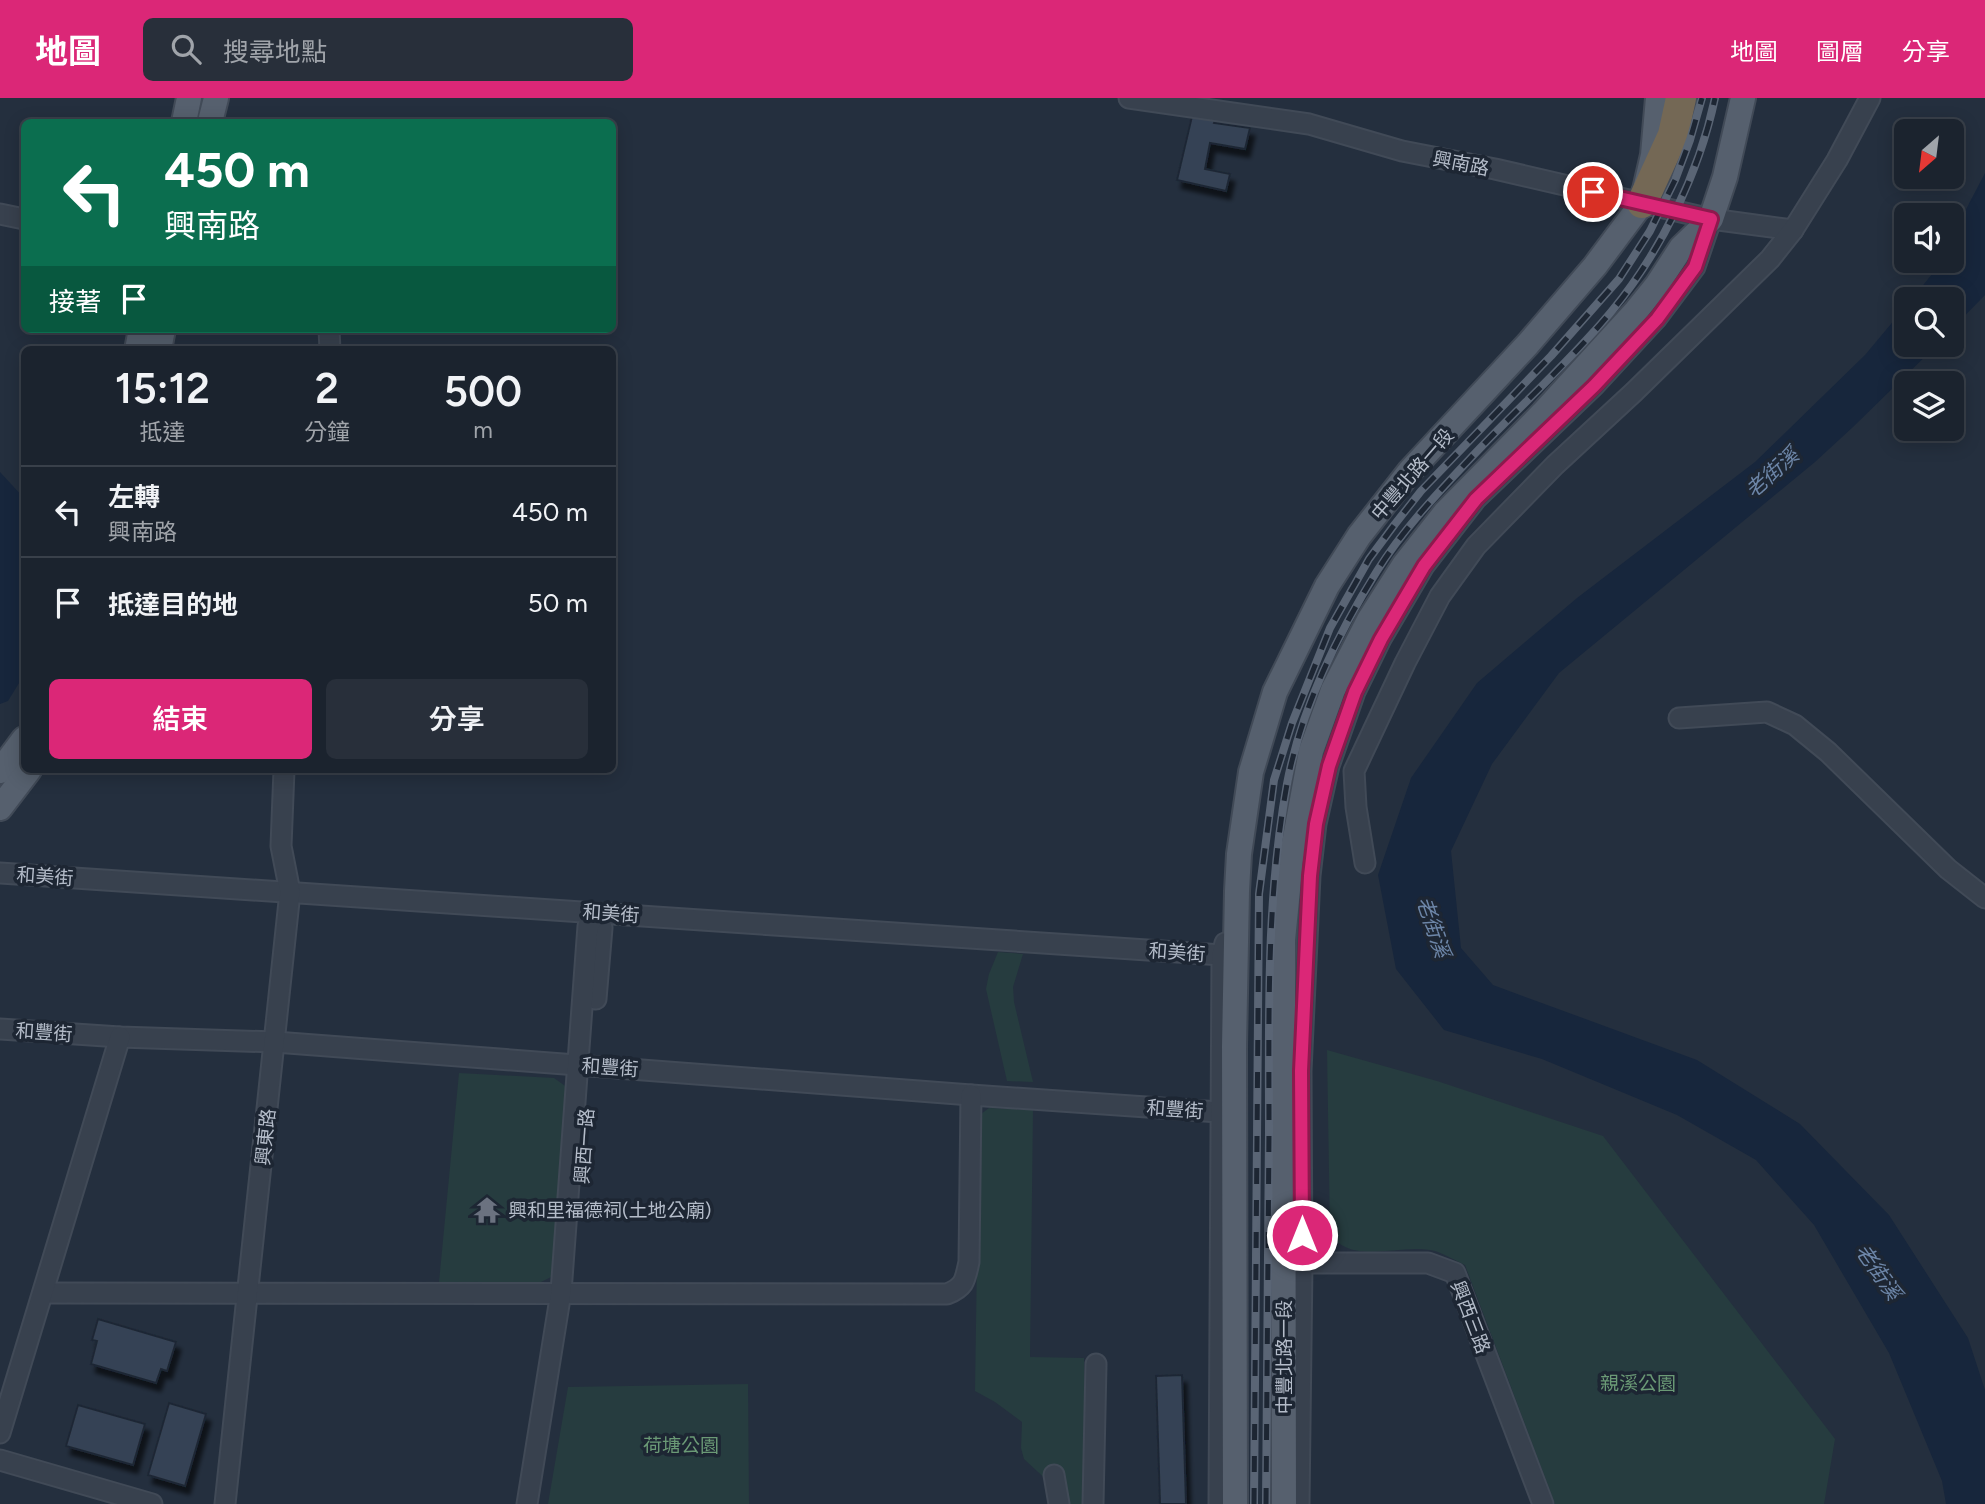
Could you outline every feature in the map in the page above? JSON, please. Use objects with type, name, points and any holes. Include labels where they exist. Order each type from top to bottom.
[{"type":"highway","points":[[1642,203],[1673,135],[1681,98]]},
{"type":"main road","points":[[185,119],[189,98]]},
{"type":"main road","points":[[211,119],[216,98]]},
{"type":"main road","name":"中豐北路一段","points":[[1235,1504],[1234,1046],[1237,891],[1239,854],[1251,772],[1275,692],[1327,586],[1359,536],[1410,471],[1537,334],[1595,266],[1642,203],[1653,155],[1658,98]]},
{"type":"main road","name":"中豐北路一段","points":[[1284,1504],[1283,940],[1291,860],[1311,751],[1333,690],[1369,620],[1405,565],[1445,513],[1543,413],[1636,311],[1681,248],[1711,219],[1726,177],[1744,98]]},
{"type":"main road","points":[[0,771],[21,743]]},
{"type":"main road","points":[[0,808],[27,773]]},
{"type":"street","name":"興南路","points":[[1129,98],[1309,124],[1402,151],[1711,219],[1793,230]]},
{"type":"street","points":[[1365,863],[1356,807],[1354,771],[1440,596],[1476,546],[1555,464],[1634,392],[1770,259],[1793,230],[1837,160],[1870,98]]},
{"type":"street","points":[[0,214],[21,218]]},
{"type":"street","name":"中豐北路一段","points":[[1299,1504],[1301,1071],[1310,876],[1316,824],[1329,766],[1355,692],[1381,639],[1424,566],[1476,499],[1594,386],[1657,319],[1695,267],[1711,219]]},
{"type":"street","points":[[1679,718],[1767,712],[1795,725],[1828,752],[1948,869],[1985,898]]},
{"type":"street","name":"興東路","points":[[225,1504],[290,892],[281,846],[284,773]]},
{"type":"street","name":"和美街","points":[[0,873],[1222,955]]},
{"type":"street","name":"中豐北路一段","points":[[1219,1504],[1219,1112],[1222,955],[1237,891]]},
{"type":"street","name":"興西一路","points":[[540,1504],[567,1292],[584,1065],[602,928],[597,912]]},
{"type":"street","name":"和豐街","points":[[0,1029],[120,1037],[275,1042],[1219,1112]]},
{"type":"street","points":[[0,1433],[120,1037]]},
{"type":"street","points":[[43,1293],[947,1294],[958,1289],[964,1281],[969,1262],[971,1095]]},
{"type":"street","name":"興西三路","points":[[1302,1262],[1428,1263],[1455,1273],[1543,1504]]},
{"type":"street","points":[[527,1504],[567,1292]]},
{"type":"street","points":[[1093,1504],[1096,1364]]},
{"type":"street","points":[[0,1460],[152,1504]]},
{"type":"street","points":[[0,1471],[108,1504]]},
{"type":"street","points":[[1054,1475],[1059,1504]]},
{"type":"green space","points":[[998,952],[1023,954],[1013,987],[1014,1002],[1033,1082],[1007,1081],[986,989]]},
{"type":"green space","name":"親溪公園","points":[[1327,1050],[1437,1081],[1603,1136],[1835,1439],[1824,1504],[1555,1504],[1465,1265],[1439,1252],[1421,1249],[1365,1252],[1340,1244],[1330,1234]]},
{"type":"green space","points":[[459,1073],[554,1078],[568,1088],[553,1276],[541,1282],[439,1282]]},
{"type":"green space","points":[[989,1108],[1033,1110],[1030,1357],[1084,1358],[1086,1504],[1060,1504],[1051,1484],[1024,1459],[1021,1448],[1022,1422],[975,1391],[979,1125],[981,1114]]},
{"type":"green space","name":"荷塘公園","points":[[748,1384],[749,1504],[548,1504],[568,1387]]},
{"type":"water","points":[[1985,173],[1985,295],[1964,317],[1964,287],[1922,287],[1933,273],[1964,273],[1964,213]]},
{"type":"water","name":"老街溪","points":[[1894,320],[1894,357],[1925,357],[1910,371],[1894,371],[1894,387],[1815,462],[1559,673],[1492,764],[1451,851],[1461,948],[1493,985],[1697,1060],[1800,1124],[1889,1215],[1968,1338],[1985,1390],[1985,1504],[1946,1504],[1942,1481],[1889,1353],[1814,1225],[1756,1160],[1677,1115],[1542,1059],[1444,1030],[1396,969],[1378,875],[1411,778],[1477,683],[1577,598],[1755,462],[1865,355]]},
{"type":"water","points":[[0,472],[21,495],[21,680],[8,701],[0,704]]},
{"type":"building","points":[[1193,112],[1216,116],[1214,123],[1250,128],[1245,149],[1210,143],[1205,169],[1230,174],[1226,191],[1177,180]]},
{"type":"building","points":[[98,1319],[176,1342],[167,1371],[161,1369],[156,1383],[91,1364],[97,1341],[92,1340]]},
{"type":"building","points":[[1182,1375],[1186,1504],[1160,1504],[1156,1376]]},
{"type":"building","points":[[169,1403],[206,1414],[185,1486],[148,1475]]},
{"type":"building","points":[[78,1405],[145,1424],[133,1465],[66,1446]]},
{"type":"railway","points":[[1254,1504],[1259,894],[1274,780],[1292,723],[1330,628],[1369,559],[1421,491],[1551,356],[1619,279],[1650,231],[1675,180],[1702,98]]},
{"type":"railway","points":[[1266,1504],[1269,1001],[1272,914],[1280,827],[1301,728],[1335,647],[1362,595],[1397,542],[1484,444],[1594,332],[1646,264],[1688,184],[1715,98]]},
{"type":"place","name":"興和里福德祠(土地公廟)","points":[[487,1210]]},
{"type":"route","points":[[1302,1235],[1301,1071],[1310,876],[1316,824],[1329,766],[1355,692],[1381,639],[1424,566],[1476,499],[1594,386],[1657,319],[1695,267],[1711,219],[1593,192]]}]
